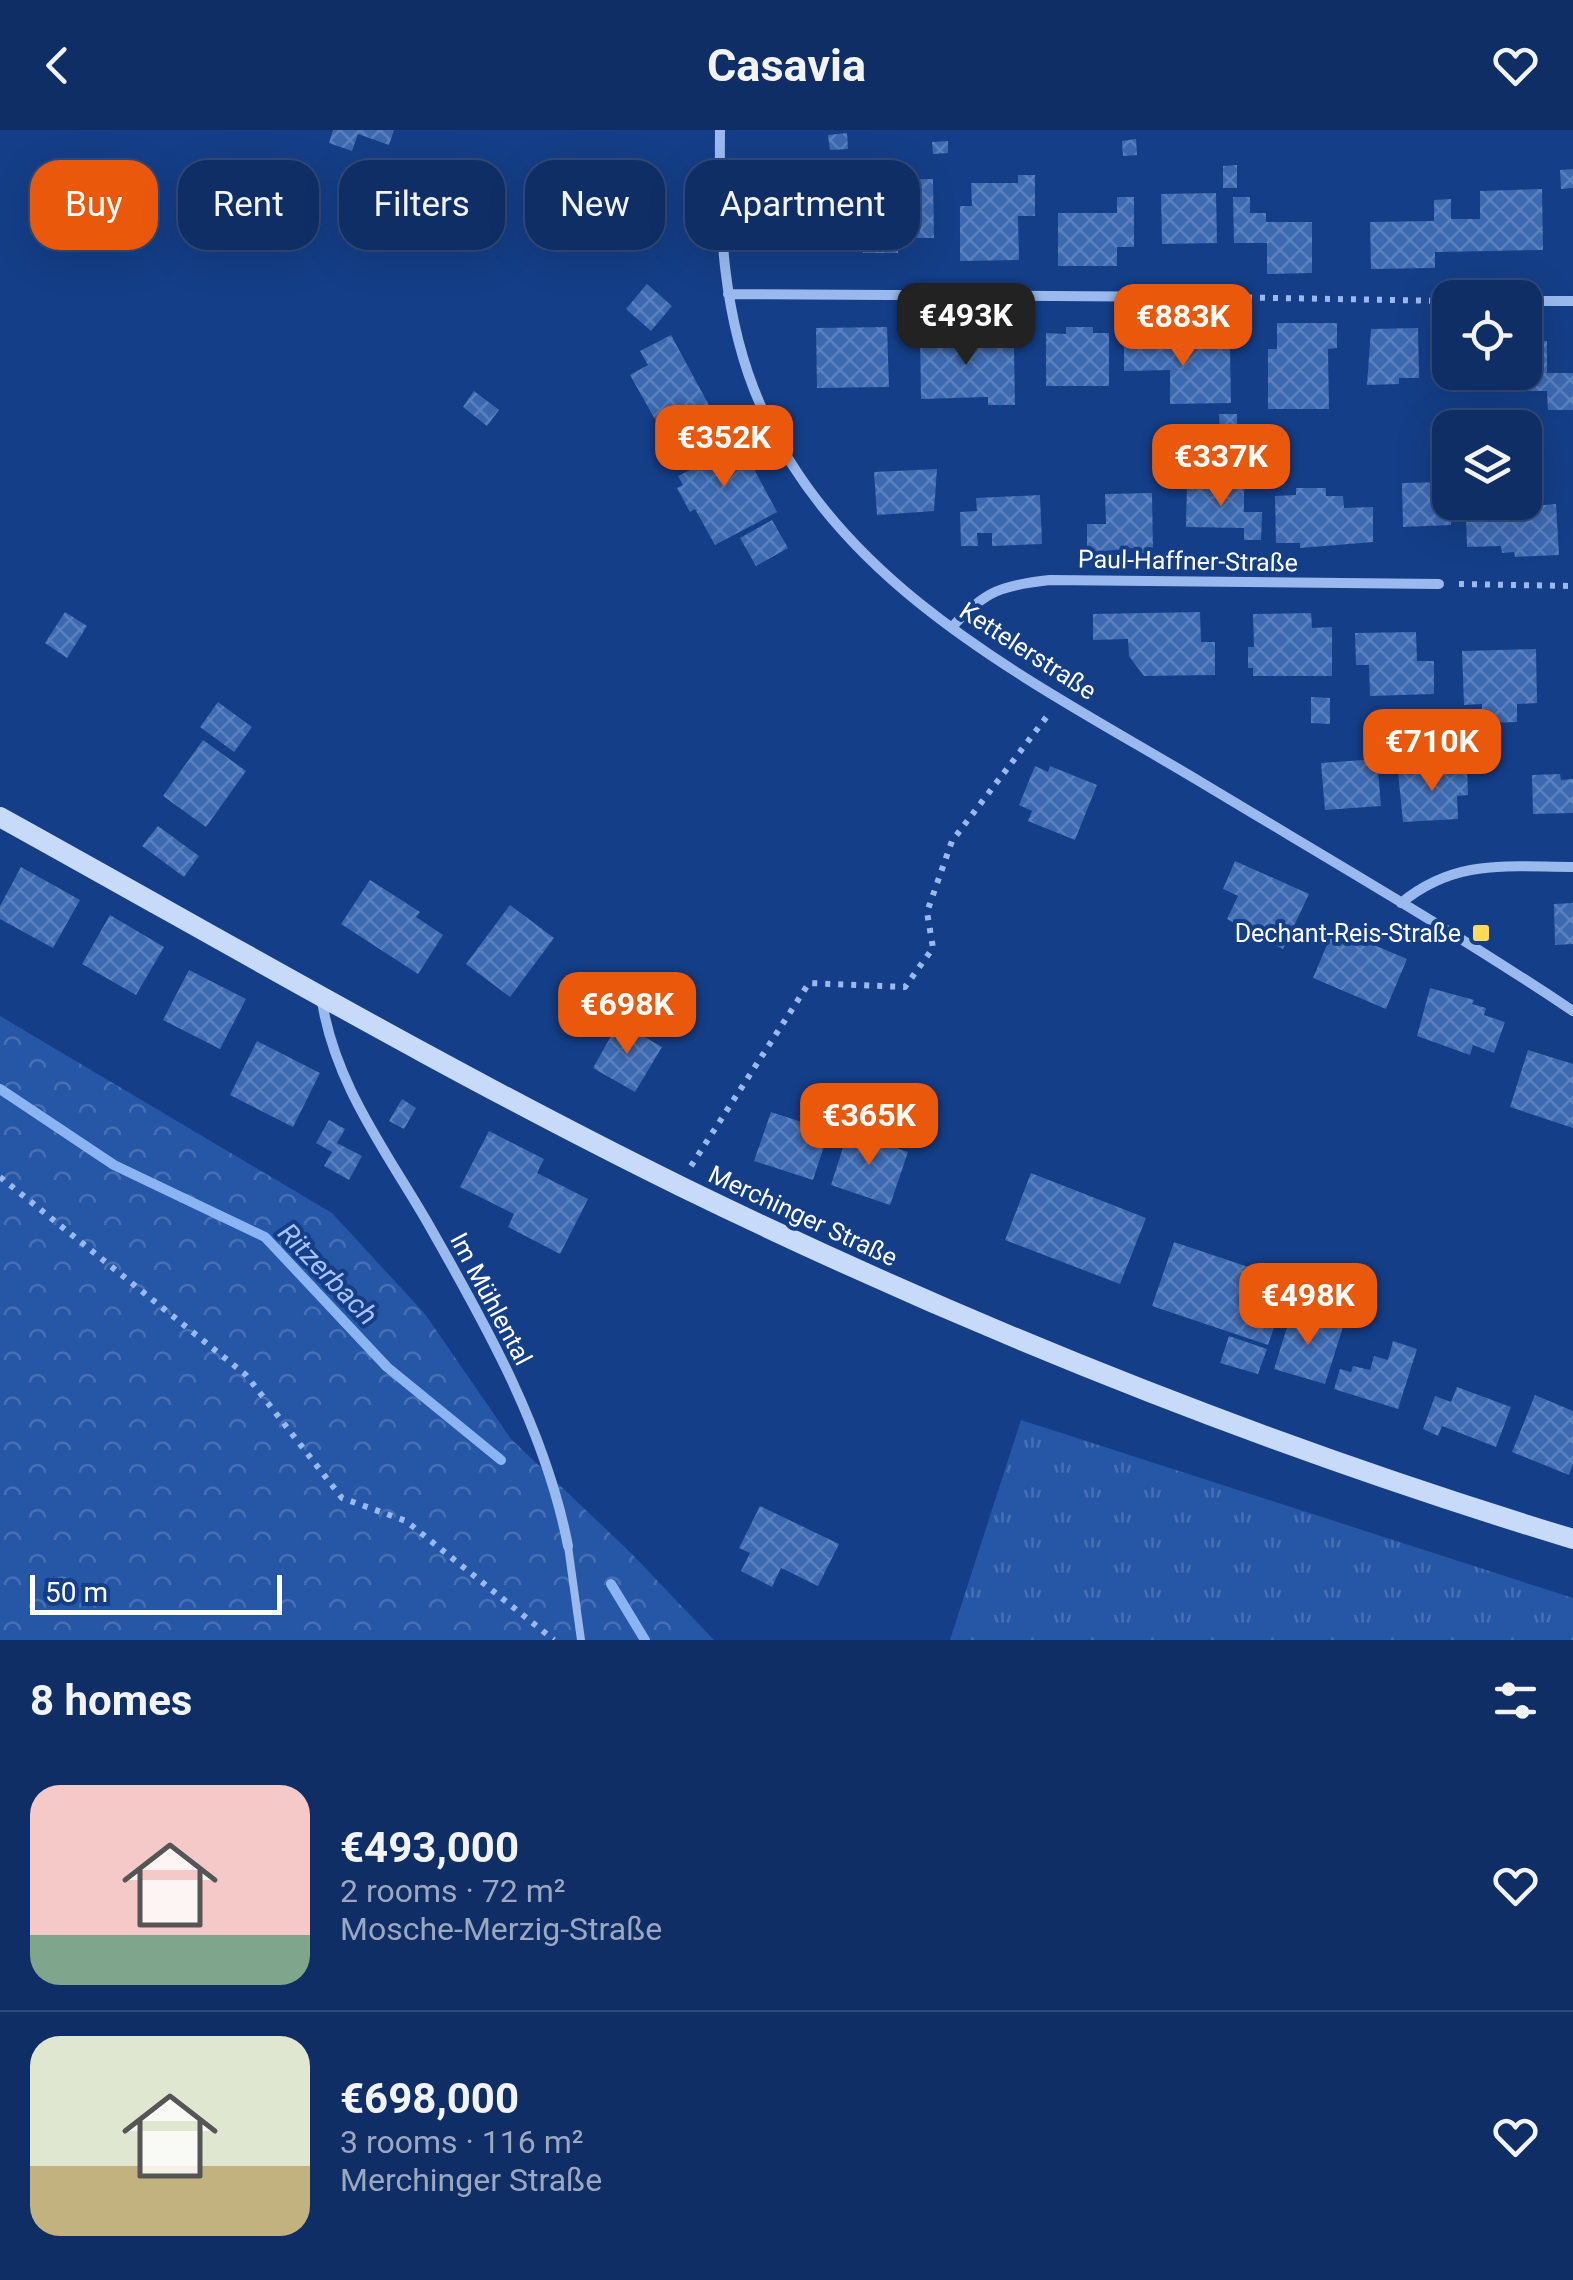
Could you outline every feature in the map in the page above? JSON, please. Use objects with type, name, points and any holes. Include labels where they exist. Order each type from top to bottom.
[{"type":"street","name":"Kettelerstraße","points":[[720,130],[720,202],[728,294],[740,350],[761,407],[803,481],[833,521],[887,578],[1060,698],[1402,903],[1573,1011]]},
{"type":"street","points":[[728,294],[1200,297]]},
{"type":"street","points":[[1542,301],[1573,301]]},
{"type":"street","name":"Paul-Haffner-Straße","points":[[952,626],[978,598],[1012,584],[1050,580],[1439,584]]},
{"type":"street","name":"Merchinger Straße","points":[[0,817],[678,1185],[1060,1360],[1573,1539]]},
{"type":"street","points":[[1402,903],[1426,882],[1474,868],[1573,868]]},
{"type":"street","name":"Im Mühlental","points":[[320,994],[334,1055],[350,1092],[430,1228],[514,1384],[557,1490],[568,1546]]},
{"type":"lane","name":"Im Mühlental","points":[[568,1546],[581,1640]]},
{"type":"path","points":[[1200,297],[1432,301]]},
{"type":"path","points":[[1439,584],[1573,586]]},
{"type":"path","points":[[678,1185],[809,983],[905,988],[934,948],[927,912],[952,841],[1060,698]]},
{"type":"path","points":[[0,1177],[246,1375],[342,1498],[406,1521],[554,1640]]},
{"type":"green space","points":[[0,1016],[332,1213],[425,1314],[511,1439],[631,1553],[714,1640],[0,1640]]},
{"type":"green space","points":[[1021,1420],[1573,1598],[1573,1640],[950,1640]]},
{"type":"building","points":[[333,130],[394,130],[389,145],[358,134],[352,151],[329,143]]},
{"type":"building","points":[[847,133],[848,149],[830,150],[828,135]]},
{"type":"building","points":[[1136,139],[1137,155],[1123,156],[1122,141]]},
{"type":"building","points":[[948,141],[948,153],[933,154],[932,142]]},
{"type":"building","points":[[1237,165],[1237,188],[1223,188],[1223,166]]},
{"type":"building","points":[[1573,169],[1573,188],[1561,189],[1560,170]]},
{"type":"building","points":[[1018,175],[1035,175],[1035,216],[1018,216],[1019,260],[960,261],[960,206],[972,206],[971,183],[1018,183]]},
{"type":"building","points":[[920,179],[933,179],[934,238],[920,238]]},
{"type":"building","points":[[1542,189],[1543,250],[1435,252],[1435,268],[1371,269],[1370,222],[1434,221],[1434,200],[1451,199],[1451,219],[1480,219],[1480,191]]},
{"type":"building","points":[[1216,193],[1217,243],[1162,244],[1161,194]]},
{"type":"building","points":[[1117,197],[1134,197],[1134,247],[1117,247],[1117,266],[1058,266],[1058,213],[1117,213]]},
{"type":"building","points":[[1233,197],[1250,197],[1250,213],[1266,213],[1266,222],[1312,222],[1312,273],[1267,274],[1267,243],[1234,243]]},
{"type":"building","points":[[863,250],[898,250],[898,253]]},
{"type":"building","points":[[647,284],[672,306],[651,331],[626,309]]},
{"type":"building","points":[[1277,323],[1337,323],[1337,348],[1328,349],[1329,409],[1268,409],[1268,349],[1277,349]]},
{"type":"building","points":[[887,327],[889,387],[817,388],[816,328]]},
{"type":"building","points":[[1066,327],[1093,327],[1093,333],[1109,333],[1109,386],[1046,386],[1046,333],[1066,334]]},
{"type":"building","points":[[1418,328],[1419,378],[1399,378],[1399,384],[1367,385],[1371,329]]},
{"type":"building","points":[[943,329],[987,333],[987,347],[1014,346],[1015,405],[988,405],[988,397],[921,399],[920,333],[943,333]]},
{"type":"building","points":[[671,335],[711,409],[661,430],[630,375],[648,365],[640,351]]},
{"type":"building","points":[[1169,335],[1169,349],[1230,348],[1231,403],[1170,404],[1170,370],[1124,371],[1124,336]]},
{"type":"building","points":[[1542,341],[1547,341],[1547,373],[1573,373],[1573,410],[1548,410],[1547,391],[1494,391],[1542,390]]},
{"type":"building","points":[[474,391],[499,410],[487,426],[463,407]]},
{"type":"building","points":[[1219,414],[1237,414],[1237,435],[1220,435]]},
{"type":"building","points":[[721,437],[728,450],[740,443],[777,512],[715,545],[695,509],[690,512],[677,488],[683,485],[678,476],[690,470],[683,457]]},
{"type":"building","points":[[937,469],[934,511],[877,515],[874,472]]},
{"type":"building","points":[[1432,482],[1432,520],[1451,520],[1451,525],[1403,527],[1402,483]]},
{"type":"building","points":[[1187,484],[1244,484],[1244,512],[1262,512],[1261,540],[1244,540],[1244,528],[1186,527]]},
{"type":"building","points":[[1296,488],[1326,488],[1326,496],[1343,496],[1344,508],[1373,507],[1373,542],[1300,548],[1300,543],[1276,543],[1275,496],[1296,495]]},
{"type":"building","points":[[1152,493],[1153,553],[1133,553],[1133,548],[1087,553],[1087,524],[1106,524],[1105,494]]},
{"type":"building","points":[[1040,495],[1042,544],[992,546],[992,533],[977,533],[978,546],[961,546],[960,512],[977,511],[976,498]]},
{"type":"building","points":[[1556,504],[1559,555],[1515,557],[1514,552],[1502,553],[1501,546],[1467,547],[1466,520],[1542,520],[1542,505]]},
{"type":"building","points":[[772,520],[788,548],[756,566],[740,538]]},
{"type":"building","points":[[65,612],[87,626],[67,658],[45,643]]},
{"type":"building","points":[[1200,612],[1201,642],[1215,642],[1215,675],[1144,676],[1129,656],[1128,639],[1093,640],[1093,614]]},
{"type":"building","points":[[1311,613],[1312,628],[1332,627],[1332,676],[1253,676],[1253,668],[1248,668],[1248,647],[1254,647],[1253,614]]},
{"type":"building","points":[[1416,632],[1417,661],[1434,661],[1434,694],[1370,696],[1369,665],[1356,665],[1355,633]]},
{"type":"building","points":[[1536,649],[1537,703],[1517,704],[1517,722],[1482,723],[1482,704],[1464,705],[1462,651]]},
{"type":"building","points":[[1311,697],[1330,698],[1330,724],[1311,723]]},
{"type":"building","points":[[218,702],[252,727],[234,752],[200,727]]},
{"type":"building","points":[[203,740],[246,771],[206,827],[163,796]]},
{"type":"building","points":[[1377,759],[1381,806],[1325,810],[1321,763]]},
{"type":"building","points":[[1035,766],[1048,772],[1050,766],[1097,785],[1075,840],[1028,821],[1032,811],[1019,805]]},
{"type":"building","points":[[1467,769],[1468,795],[1457,796],[1458,819],[1403,822],[1398,772]]},
{"type":"building","points":[[1560,774],[1561,780],[1573,779],[1573,813],[1533,814],[1532,775]]},
{"type":"building","points":[[158,826],[199,856],[184,877],[142,846]]},
{"type":"building","points":[[1235,861],[1309,894],[1283,949],[1227,919],[1238,896],[1223,889]]},
{"type":"building","points":[[21,867],[80,900],[53,948],[0,919],[0,906]]},
{"type":"building","points":[[370,880],[420,912],[416,917],[443,935],[418,974],[341,924]]},
{"type":"building","points":[[1573,903],[1573,944],[1555,945],[1554,904]]},
{"type":"building","points":[[510,905],[554,938],[510,997],[466,964]]},
{"type":"building","points":[[110,915],[164,947],[136,995],[82,964]]},
{"type":"building","points":[[1334,928],[1407,959],[1386,1009],[1313,978]]},
{"type":"building","points":[[189,970],[246,999],[220,1049],[163,1020]]},
{"type":"building","points":[[1430,988],[1474,1000],[1472,1004],[1486,1008],[1484,1015],[1505,1022],[1494,1053],[1473,1045],[1470,1055],[1417,1036]]},
{"type":"building","points":[[619,1022],[662,1047],[635,1092],[593,1068]]},
{"type":"building","points":[[257,1041],[320,1073],[293,1127],[230,1095]]},
{"type":"building","points":[[1528,1050],[1573,1064],[1573,1128],[1510,1107]]},
{"type":"building","points":[[402,1099],[416,1108],[404,1129],[389,1121]]},
{"type":"building","points":[[771,1112],[829,1131],[813,1180],[754,1161]]},
{"type":"building","points":[[329,1120],[345,1129],[337,1143],[362,1156],[349,1180],[324,1166],[332,1152],[316,1143]]},
{"type":"building","points":[[489,1131],[544,1159],[537,1173],[588,1199],[560,1254],[508,1227],[514,1214],[460,1187]]},
{"type":"building","points":[[848,1132],[908,1152],[890,1205],[831,1185]]},
{"type":"building","points":[[1031,1173],[1146,1218],[1120,1284],[1005,1240]]},
{"type":"building","points":[[1174,1242],[1290,1281],[1268,1345],[1152,1306]]},
{"type":"building","points":[[1292,1311],[1343,1327],[1325,1384],[1274,1369]]},
{"type":"building","points":[[1229,1336],[1267,1349],[1258,1374],[1220,1363]]},
{"type":"building","points":[[1393,1341],[1417,1349],[1398,1409],[1334,1389],[1340,1369],[1351,1372],[1353,1366],[1370,1370],[1374,1356],[1388,1360]]},
{"type":"building","points":[[1457,1387],[1511,1407],[1496,1447],[1442,1426],[1438,1436],[1423,1429],[1435,1396],[1451,1402]]},
{"type":"building","points":[[1535,1395],[1573,1411],[1573,1464],[1569,1475],[1512,1452]]},
{"type":"building","points":[[760,1506],[839,1544],[818,1586],[781,1568],[772,1587],[741,1571],[750,1553],[739,1548]]},
{"type":"waterway","name":"Ritzerbach","points":[[0,1089],[114,1165],[265,1237],[387,1367],[501,1460]]},
{"type":"waterway","name":"Ritzerbach","points":[[611,1584],[645,1640]]},
{"type":"place","name":"Dechant-Reis-Straße","points":[[1481,933]]}]
